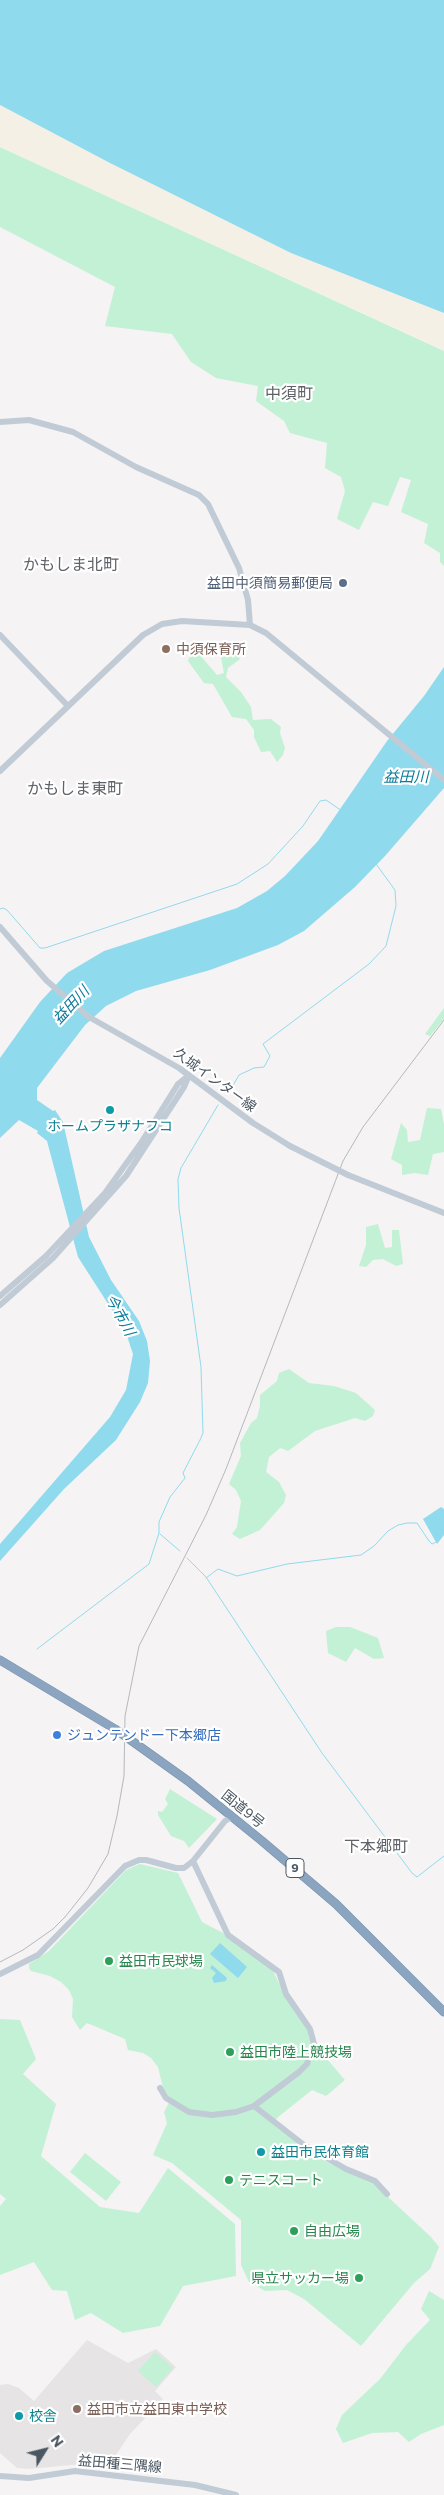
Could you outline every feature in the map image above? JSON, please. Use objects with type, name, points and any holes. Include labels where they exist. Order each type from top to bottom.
[{"type":"highway","name":"国道9号","points":[[0,1660],[115,1729],[232,1817],[336,1904],[444,2012]]},
{"type":"street","points":[[0,422],[29,420],[73,432],[136,467],[199,495],[208,504],[239,568],[248,600],[250,625]]},
{"type":"street","points":[[0,771],[143,635],[162,624],[182,621],[250,625],[277,641],[385,733],[444,780]]},
{"type":"street","points":[[0,635],[68,706]]},
{"type":"street","name":"久城インター線","points":[[0,927],[65,999],[103,1025],[189,1075],[253,1123],[290,1146],[348,1176],[444,1212]]},
{"type":"street","points":[[0,1305],[67,1240],[135,1162],[184,1088],[189,1075]]},
{"type":"street","points":[[0,1296],[67,1240]]},
{"type":"street","points":[[0,1974],[38,1956],[125,1866],[146,1860],[184,1868],[193,1861],[225,1821],[232,1817]]},
{"type":"street","points":[[160,2088],[166,2098],[189,2112],[212,2115],[254,2106],[299,2072],[308,2064],[313,2054],[310,2029],[286,1994],[279,1972],[228,1935],[193,1861]]},
{"type":"street","points":[[254,2106],[304,2145],[346,2169],[375,2181],[387,2194]]},
{"type":"street","name":"益田種三隅線","points":[[0,2476],[29,2478],[75,2471],[195,2484],[236,2495]]},
{"type":"shaded area","name":"益田市立益田東中学校","points":[[87,2340],[128,2363],[156,2349],[176,2367],[155,2391],[163,2399],[130,2434],[111,2462],[106,2465],[93,2463],[29,2469],[17,2468],[0,2453],[0,2385],[8,2384],[19,2388],[34,2401]]},
{"type":"green space","points":[[0,147],[444,351],[444,566],[440,562],[440,553],[424,543],[428,524],[401,512],[411,480],[400,477],[388,506],[373,502],[359,530],[337,519],[345,491],[341,477],[325,468],[327,443],[290,433],[284,421],[256,401],[258,386],[216,378],[191,362],[172,334],[105,326],[115,287],[0,227]]},
{"type":"green space","points":[[225,646],[232,646],[240,659],[228,668],[226,677],[241,692],[251,707],[253,720],[271,719],[281,727],[280,733],[285,748],[283,755],[277,762],[270,751],[261,752],[254,737],[254,730],[246,719],[232,717],[213,684],[204,683],[188,661],[192,651],[199,654],[217,675],[224,673],[220,652]]},
{"type":"green space","points":[[444,1008],[444,1019],[430,1036],[425,1034]]},
{"type":"green space","points":[[427,1108],[441,1109],[444,1125],[444,1152],[433,1154],[428,1175],[415,1173],[402,1175],[402,1165],[391,1159],[401,1123],[407,1130],[408,1142],[420,1140]]},
{"type":"green space","points":[[378,1224],[385,1248],[392,1247],[392,1230],[399,1230],[403,1264],[396,1266],[383,1259],[373,1260],[366,1267],[359,1266],[366,1245],[366,1227]]},
{"type":"green space","points":[[289,1369],[309,1383],[334,1386],[356,1393],[375,1410],[373,1416],[365,1421],[355,1418],[315,1431],[288,1451],[280,1448],[269,1457],[266,1472],[279,1482],[286,1495],[284,1503],[260,1530],[240,1539],[232,1534],[237,1527],[241,1501],[236,1490],[229,1484],[241,1456],[240,1443],[251,1423],[257,1418],[260,1395],[277,1381],[279,1373]]},
{"type":"green space","points":[[336,1627],[350,1627],[378,1638],[384,1658],[374,1659],[355,1648],[346,1662],[328,1653],[326,1631]]},
{"type":"green space","points":[[170,1789],[217,1819],[189,1848],[184,1841],[171,1836],[158,1815],[158,1811],[162,1812],[168,1804],[165,1799]]},
{"type":"green space","points":[[140,1864],[178,1873],[202,1922],[225,1934],[273,1971],[285,1995],[310,2029],[314,2044],[345,2080],[326,2096],[312,2090],[278,2117],[273,2124],[325,2161],[373,2183],[431,2237],[439,2247],[430,2269],[414,2283],[361,2346],[304,2299],[287,2290],[265,2291],[249,2282],[241,2265],[241,2220],[172,2163],[153,2155],[167,2123],[164,2112],[171,2099],[163,2088],[158,2067],[151,2058],[143,2053],[128,2050],[125,2039],[87,2023],[80,2030],[72,2017],[73,1999],[69,1990],[61,1982],[50,1976],[31,1971],[29,1968],[29,1964],[49,1951],[126,1870]]},
{"type":"green space","points":[[0,2019],[20,2020],[36,2059],[23,2074],[56,2104],[41,2156],[100,2207],[139,2213],[168,2168],[235,2224],[236,2276],[183,2286],[160,2326],[123,2333],[91,2313],[75,2320],[67,2291],[52,2290],[34,2262],[0,2275],[0,2206],[6,2199],[0,2194]]},
{"type":"green space","points":[[85,2153],[121,2182],[106,2201],[70,2172]]},
{"type":"green space","points":[[429,2291],[444,2300],[444,2425],[421,2434],[409,2442],[398,2432],[372,2433],[343,2443],[336,2429],[342,2415],[380,2379],[406,2345],[430,2320],[421,2309]]},
{"type":"green space","points":[[155,2352],[173,2368],[156,2387],[138,2371]]},
{"type":"sand","points":[[0,105],[110,163],[291,253],[444,313],[444,350],[0,147]]},
{"type":"water","points":[[0,0],[444,0],[444,313],[291,253],[110,163],[0,105]]},
{"type":"water","name":"益田川","points":[[444,667],[444,788],[385,856],[355,887],[304,931],[278,945],[210,970],[136,991],[106,1006],[85,1025],[37,1088],[37,1100],[53,1111],[55,1110],[63,1122],[89,1237],[111,1280],[139,1321],[147,1341],[150,1361],[148,1383],[140,1402],[116,1440],[64,1489],[0,1561],[0,1544],[110,1417],[126,1390],[133,1354],[127,1336],[119,1321],[78,1257],[47,1141],[37,1133],[38,1131],[19,1120],[0,1138],[0,1058],[40,1002],[67,973],[104,951],[237,908],[267,891],[285,876],[318,841],[387,741],[424,696]]},
{"type":"water","points":[[441,1507],[444,1509],[444,1535],[437,1544],[423,1519]]},
{"type":"water","points":[[220,1943],[247,1967],[238,1978],[210,1954]]},
{"type":"water","points":[[212,1965],[227,1978],[226,1981],[214,1983],[212,1978],[216,1973],[210,1968]]},
{"type":"waterway","points":[[0,909],[7,910],[40,948],[45,948],[237,884],[268,864],[303,826],[320,801],[326,800],[342,811]]},
{"type":"waterway","points":[[231,1089],[239,1075],[254,1068],[264,1067],[270,1056],[263,1044],[369,964],[386,946],[396,906],[395,890],[376,864]]},
{"type":"waterway","points":[[37,1649],[149,1564],[159,1533],[159,1522],[170,1497],[185,1478],[183,1473],[203,1433],[201,1367],[179,1208],[178,1179],[181,1168],[218,1105]]},
{"type":"waterway","points":[[206,1578],[218,1569],[237,1576],[287,1564],[361,1555],[374,1546],[388,1531],[398,1525],[407,1523],[417,1523],[429,1541],[432,1544],[436,1542]]},
{"type":"waterway","points":[[160,1534],[180,1551]]},
{"type":"waterway","points":[[187,1558],[206,1577],[322,1753],[412,1873],[417,1877],[444,1856]]},
{"type":"railway","points":[[0,1962],[23,1950],[53,1929],[88,1888],[108,1854],[124,1776],[125,1716],[139,1646],[206,1515],[226,1469],[343,1161],[363,1127],[444,1020]]},
{"type":"place","name":"益田中須簡易郵便局","points":[[343,583]]},
{"type":"place","name":"中須保育所","points":[[166,649]]},
{"type":"place","name":"ホームプラザナフコ","points":[[110,1110]]},
{"type":"place","name":"ジュンテンドー下本郷店","points":[[57,1735]]},
{"type":"place","name":"益田市民球場","points":[[109,1961]]},
{"type":"place","name":"益田市陸上競技場","points":[[230,2052]]},
{"type":"place","name":"益田市民体育館","points":[[261,2152]]},
{"type":"place","name":"テニスコート","points":[[229,2180]]},
{"type":"place","name":"自由広場","points":[[294,2231]]},
{"type":"place","name":"県立サッカー場","points":[[359,2278]]},
{"type":"place","name":"益田市立益田東中学校","points":[[77,2409]]},
{"type":"place","name":"校舎","points":[[19,2416]]},
{"type":"district","name":"中須町","points":[[289,394]]},
{"type":"district","name":"かもしま北町","points":[[71,565]]},
{"type":"district","name":"かもしま東町","points":[[75,789]]},
{"type":"district","name":"下本郷町","points":[[376,1847]]},
{"type":"water label","name":"今市川","points":[[120,1315]]}]
